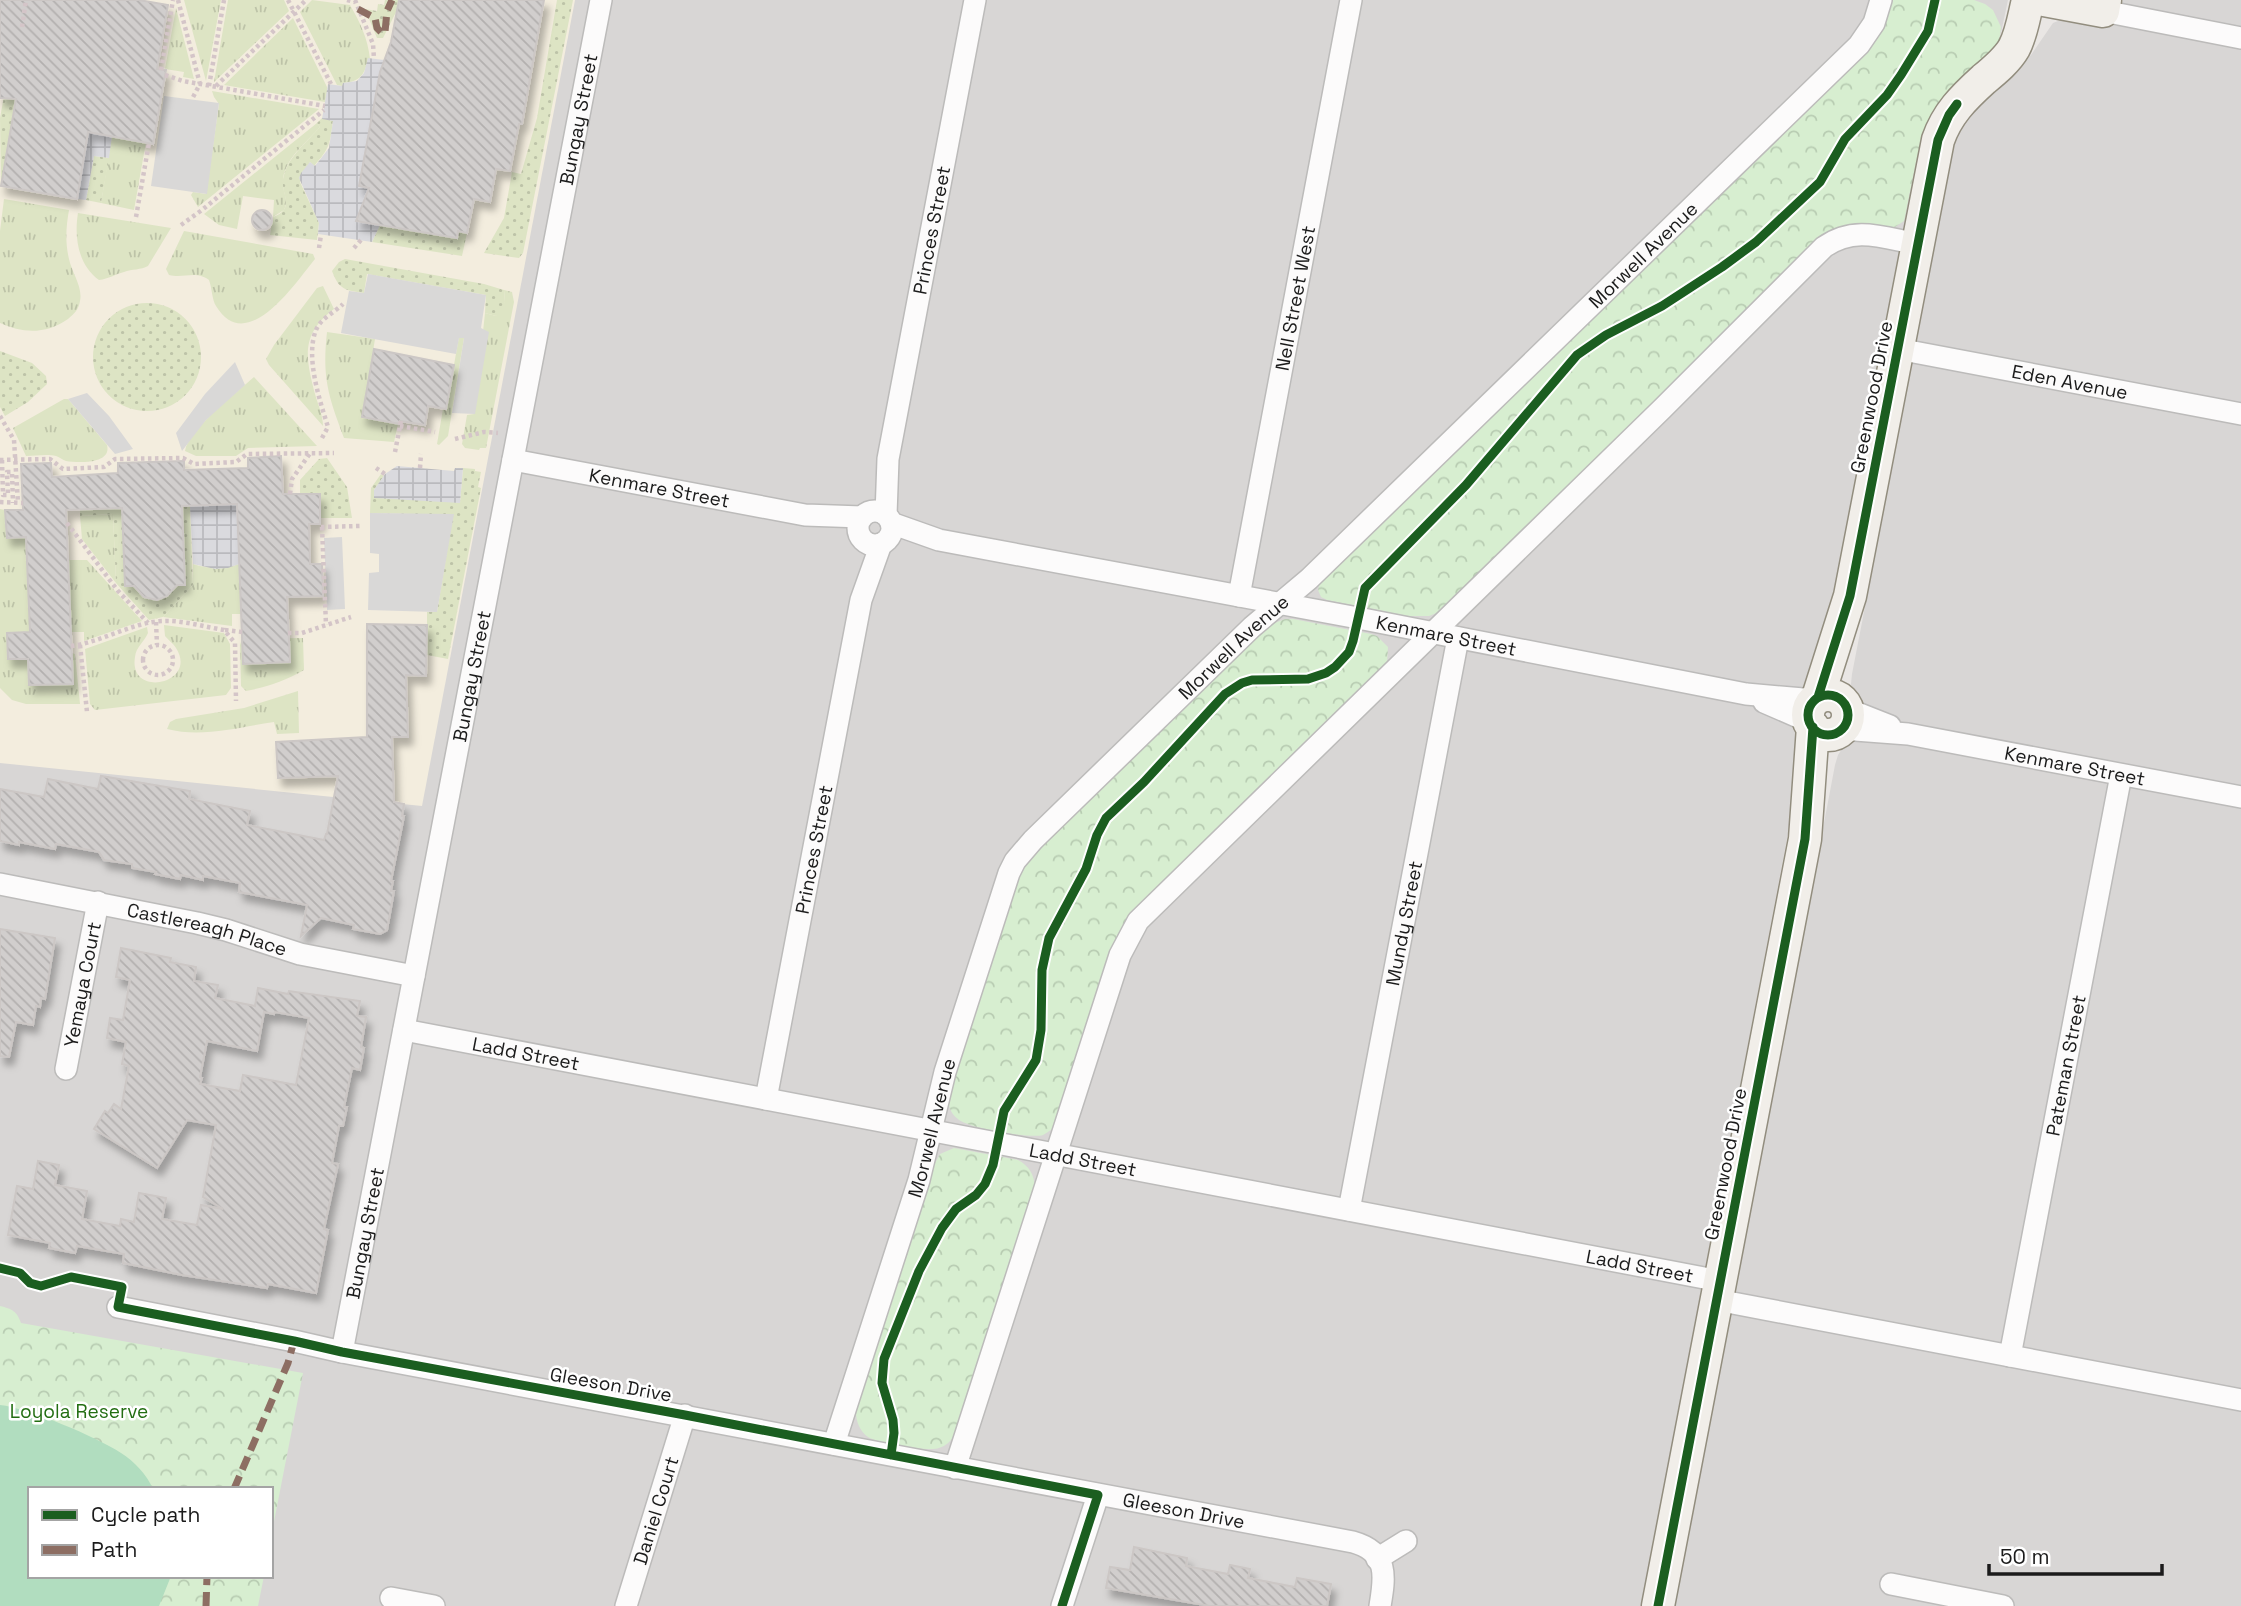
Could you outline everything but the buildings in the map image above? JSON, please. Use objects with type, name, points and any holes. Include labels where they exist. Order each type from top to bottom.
[{"type":"street","name":"Bungay Street","points":[[342,1352],[601,0]]},
{"type":"street","name":"Princes Street","points":[[766,1099],[975,0]]},
{"type":"street","name":"Nell Street West","points":[[1238,596],[1351,0]]},
{"type":"street","name":"Morwell Avenue","points":[[834,1444],[919,1180],[945,1072],[1015,861],[1032,840],[1252,627],[1319,569],[1859,45],[1874,23],[1881,0]]},
{"type":"street","name":"Greenwood Drive","points":[[1658,1606],[1935,152],[1949,115],[2013,49],[2028,0]]},
{"type":"street","points":[[2044,0],[2104,5],[2241,38]]},
{"type":"street","points":[[955,1468],[1120,955],[1131,931],[1158,900],[1824,247],[1835,239],[1852,234],[1918,244]]},
{"type":"street","name":"Eden Avenue","points":[[1898,349],[2241,414]]},
{"type":"street","name":"Kenmare Street","points":[[513,460],[1431,632],[1746,694],[1908,734],[2241,797]]},
{"type":"street","name":"Mundy Street","points":[[1349,1210],[1458,638]]},
{"type":"street","name":"Pateman Street","points":[[2010,1356],[2121,775]]},
{"type":"street","name":"Castlereagh Place","points":[[0,884],[226,930],[300,954],[414,976]]},
{"type":"street","name":"Yemaya Court","points":[[65,1069],[98,902]]},
{"type":"street","name":"Ladd Street","points":[[404,1030],[1349,1210],[2010,1356],[2241,1400]]},
{"type":"street","name":"Gleeson Drive","points":[[120,1297],[342,1352],[1353,1542],[1366,1548],[1377,1559]]},
{"type":"street","name":"Daniel Court","points":[[626,1606],[685,1415]]},
{"type":"street","points":[[1062,1606],[1098,1495]]},
{"type":"street","points":[[1380,1606],[1384,1572],[1377,1559],[1406,1541]]},
{"type":"street","points":[[1891,1584],[1970,1603],[2003,1606]]},
{"type":"street","points":[[391,1598],[435,1606]]},
{"type":"path","points":[[22,27],[26,0]]},
{"type":"path","points":[[161,69],[176,0]]},
{"type":"path","points":[[176,0],[200,84],[192,100]]},
{"type":"path","points":[[212,86],[224,0]]},
{"type":"path","points":[[288,0],[331,84]]},
{"type":"path","points":[[212,86],[306,0]]},
{"type":"path","points":[[347,0],[355,1],[373,44],[374,59]]},
{"type":"path","points":[[165,75],[183,81],[324,108],[181,225]]},
{"type":"path","points":[[136,217],[149,143]]},
{"type":"path","points":[[318,248],[321,235]]},
{"type":"path","points":[[354,248],[361,240]]},
{"type":"path","points":[[323,438],[328,427],[312,352],[316,329],[343,304]]},
{"type":"path","points":[[0,416],[14,440],[18,503]]},
{"type":"path","points":[[396,452],[401,424],[435,432]]},
{"type":"path","points":[[455,439],[484,432],[499,433]]},
{"type":"path","points":[[290,494],[292,479],[311,452]]},
{"type":"path","points":[[18,503],[12,472],[7,472],[8,495],[3,495],[1,460],[50,459],[63,469],[104,467],[115,459],[183,458],[194,464],[236,462],[247,454],[334,453]]},
{"type":"path","points":[[420,468],[421,454]]},
{"type":"path","points":[[376,468],[386,474]]},
{"type":"path","points":[[0,502],[18,503]]},
{"type":"path","points":[[67,523],[118,591],[148,624]]},
{"type":"path","points":[[326,625],[321,527],[360,526]]},
{"type":"path","points":[[288,633],[302,632],[351,617]]},
{"type":"path","points":[[71,646],[163,621],[242,632]]},
{"type":"path","points":[[156,622],[157,645]]},
{"type":"path","points":[[224,630],[235,643],[236,701]]},
{"type":"path","points":[[80,645],[86,712]]},
{"type":"path","points":[[157,645],[169,650],[173,659],[171,668],[159,675],[149,672],[143,659],[147,649],[157,645]]},
{"type":"path","points":[[0,1268],[20,1273],[30,1283],[41,1286],[71,1277],[120,1297]]},
{"type":"shaded area","points":[[0,0],[2008,0],[1999,42],[1928,126],[1917,157],[1820,668],[1809,688],[1801,765],[1641,1606],[0,1606]]},
{"type":"shaded area","points":[[0,0],[575,0],[422,806],[0,763]]},
{"type":"shaded area","points":[[112,0],[112,136],[109,158],[94,156],[86,200],[77,199]]},
{"type":"shaded area","points":[[2123,0],[2241,0],[2241,1606],[1675,1606],[1835,765],[1851,735],[1855,708],[1852,674],[1955,141],[1966,119],[2031,55],[2053,23],[2071,18],[2118,26]]},
{"type":"shaded area","points":[[368,58],[384,60],[360,186],[369,188],[380,225],[372,242],[318,234],[319,223],[299,178],[310,162],[315,166],[329,148],[333,121],[322,119],[328,84],[342,86],[343,83],[357,81],[364,73]]},
{"type":"shaded area","points":[[164,96],[219,103],[207,194],[151,186]]},
{"type":"shaded area","points":[[368,274],[486,295],[481,328],[489,332],[475,414],[452,413],[464,338],[459,338],[456,354],[341,333],[349,291],[364,293]]},
{"type":"shaded area","points":[[235,362],[245,385],[206,420],[182,451],[176,433],[205,394]]},
{"type":"shaded area","points":[[87,393],[109,416],[133,449],[115,454],[68,399]]},
{"type":"shaded area","points":[[397,466],[454,471],[455,468],[463,468],[460,503],[374,498],[374,490],[385,474]]},
{"type":"shaded area","points":[[237,504],[239,564],[215,569],[193,564],[190,506]]},
{"type":"shaded area","points":[[370,513],[454,514],[437,612],[368,610],[369,573],[379,572],[379,554],[370,553]]},
{"type":"shaded area","points":[[342,537],[345,609],[327,610],[324,538]]},
{"type":"green space","points":[[184,0],[221,0],[206,81]]},
{"type":"green space","points":[[228,0],[284,0],[289,11],[214,82]]},
{"type":"green space","points":[[312,0],[350,5],[363,31],[370,59],[358,79],[343,83],[342,86],[337,85],[300,12]]},
{"type":"green space","points":[[385,0],[399,0],[383,38],[377,38],[365,9],[377,11],[378,4],[384,5]]},
{"type":"green space","points":[[557,0],[573,0],[523,253],[519,258],[484,253],[504,218],[512,172],[521,174],[537,118]]},
{"type":"green space","points":[[1889,0],[1974,0],[1993,10],[2001,27],[1999,42],[1994,49],[1928,125],[1917,157],[1904,221],[1892,229],[1852,226],[1828,233],[1439,612],[1429,616],[1408,616],[1321,597],[1318,590],[1320,582]]},
{"type":"green space","points":[[176,8],[194,79],[183,77],[184,72],[165,69]]},
{"type":"green space","points":[[293,18],[328,89],[325,102],[224,85]]},
{"type":"green space","points":[[212,91],[319,109],[198,207],[191,195],[193,192],[206,194],[219,104]]},
{"type":"green space","points":[[4,96],[16,97],[1,186],[0,118]]},
{"type":"green space","points":[[323,117],[333,120],[328,145],[314,166],[310,162],[300,182],[319,223],[317,240],[270,235],[273,217],[284,209],[286,204],[283,181],[286,168],[294,155],[320,127],[317,123]]},
{"type":"green space","points":[[317,123],[320,127],[296,152],[287,167],[283,183],[286,200],[284,210],[273,217],[274,200],[243,196],[237,229],[219,225],[204,214]]},
{"type":"green space","points":[[112,136],[146,142],[134,210],[101,203]]},
{"type":"green space","points":[[94,156],[109,158],[101,203],[86,200]]},
{"type":"green space","points":[[4,199],[69,210],[67,247],[81,296],[72,315],[52,328],[26,331],[0,323],[0,231]]},
{"type":"green space","points":[[78,213],[171,228],[148,266],[99,280],[86,267],[79,250]]},
{"type":"green space","points":[[380,225],[457,238],[459,231],[467,233],[462,256],[372,242]]},
{"type":"green space","points":[[184,231],[313,254],[315,259],[270,310],[256,320],[242,323],[228,320],[216,306],[209,280],[194,275],[169,275],[166,269]]},
{"type":"green space","points":[[345,259],[504,290],[502,313],[496,316],[485,313],[486,295],[367,274],[364,293],[347,290],[340,286],[332,271]]},
{"type":"green space","points":[[323,286],[334,309],[316,327],[308,347],[308,357],[323,426],[266,359],[317,288]]},
{"type":"green space","points":[[504,290],[512,292],[514,302],[486,448],[465,448],[462,444],[467,415],[474,414],[485,313],[496,316],[505,302]]},
{"type":"green space","points":[[147,303],[168,307],[185,319],[197,336],[201,357],[197,378],[185,395],[168,407],[147,411],[126,407],[109,395],[97,378],[93,357],[97,336],[109,319],[126,307]]},
{"type":"green space","points":[[327,332],[375,339],[362,417],[398,424],[394,442],[344,438],[326,374]]},
{"type":"green space","points":[[459,337],[464,338],[448,436],[439,445],[443,409],[446,409]]},
{"type":"green space","points":[[0,351],[32,363],[46,376],[47,384],[28,402],[5,416],[0,407]]},
{"type":"green space","points":[[254,377],[317,446],[248,448],[236,456],[196,456],[185,451],[188,442],[204,422]]},
{"type":"green space","points":[[68,399],[107,445],[105,456],[93,461],[79,462],[66,461],[52,455],[26,456],[13,428]]},
{"type":"green space","points":[[327,458],[347,487],[352,518],[320,518],[320,494],[300,494],[300,480],[319,459]]},
{"type":"green space","points":[[463,468],[481,472],[478,487],[481,488],[448,659],[427,655],[427,612],[437,612],[453,515],[370,513],[371,488],[381,474],[384,476],[374,490],[460,503]]},
{"type":"green space","points":[[190,506],[193,585],[163,617],[149,620],[116,583],[113,514],[80,516],[80,510],[134,508],[123,521],[125,586],[137,586],[157,600],[168,596],[174,585],[185,584],[183,519],[171,507]]},
{"type":"green space","points":[[0,509],[5,510],[7,537],[26,537],[30,632],[7,633],[8,659],[28,659],[29,685],[72,684],[72,653],[75,654],[80,704],[26,704],[12,700],[0,688]]},
{"type":"green space","points":[[113,514],[116,583],[82,539],[80,516]]},
{"type":"green space","points":[[68,560],[87,560],[142,621],[84,641],[84,632],[71,632]]},
{"type":"green space","points":[[193,564],[216,568],[239,564],[241,614],[232,614],[232,626],[163,617],[193,585]]},
{"type":"green space","points":[[1285,619],[1377,636],[1388,647],[1387,663],[1141,906],[1052,1129],[1036,1136],[1013,1134],[986,1129],[958,1119],[950,1108],[948,1095],[1012,887],[1024,863],[1269,625]]},
{"type":"green space","points":[[164,625],[224,633],[230,644],[231,688],[226,695],[95,710],[90,704],[85,649],[147,627],[148,633],[136,653],[136,670],[142,678],[151,682],[162,682],[171,678],[178,670],[181,660],[176,648],[165,636]]},
{"type":"green space","points":[[303,638],[304,670],[261,688],[246,691],[241,686],[242,639]]},
{"type":"green space","points":[[298,691],[299,733],[277,734],[274,722],[207,732],[167,729],[170,722],[176,719],[244,708]]},
{"type":"green space","points":[[954,1148],[1018,1160],[1030,1171],[1035,1187],[955,1434],[944,1446],[933,1449],[892,1444],[868,1437],[862,1431],[858,1424],[856,1408],[933,1167],[940,1154]]},
{"type":"green space","name":"Loyola Reserve","points":[[0,1306],[13,1311],[21,1323],[303,1373],[273,1527],[273,1487],[28,1487],[28,1578],[264,1578],[258,1606],[0,1606]]},
{"type":"green space","name":"Loyola Reserve","points":[[0,1405],[44,1417],[110,1446],[135,1464],[152,1487],[28,1487],[28,1578],[170,1578],[159,1606],[0,1606]]},
{"type":"marked path","points":[[358,9],[375,18],[377,28],[383,34],[392,0]]},
{"type":"marked path","points":[[235,1487],[288,1363],[294,1341]]},
{"type":"marked path","points":[[206,1606],[207,1578]]},
{"type":"cycle path","points":[[891,1455],[894,1433],[882,1383],[884,1359],[919,1271],[942,1228],[956,1209],[976,1195],[985,1184],[993,1165],[1004,1111],[1036,1060],[1041,1030],[1042,970],[1049,938],[1086,869],[1097,835],[1106,818],[1144,782],[1225,694],[1252,680],[1308,679],[1335,667],[1349,652],[1365,588],[1466,485],[1577,355],[1606,335],[1662,306],[1722,267],[1756,242],[1820,182],[1845,139],[1887,95],[1901,75],[1928,31],[1935,0]]},
{"type":"cycle path","points":[[1818,697],[1850,596],[1938,140],[1957,104]]},
{"type":"cycle path","points":[[1828,695],[1842,701],[1848,715],[1842,729],[1828,735],[1814,729],[1808,715],[1814,701],[1828,695]]},
{"type":"cycle path","points":[[1658,1606],[1805,839],[1813,727]]},
{"type":"cycle path","points":[[0,1268],[20,1273],[30,1283],[41,1286],[71,1277],[122,1287],[118,1307],[1098,1495],[1062,1606]]}]
